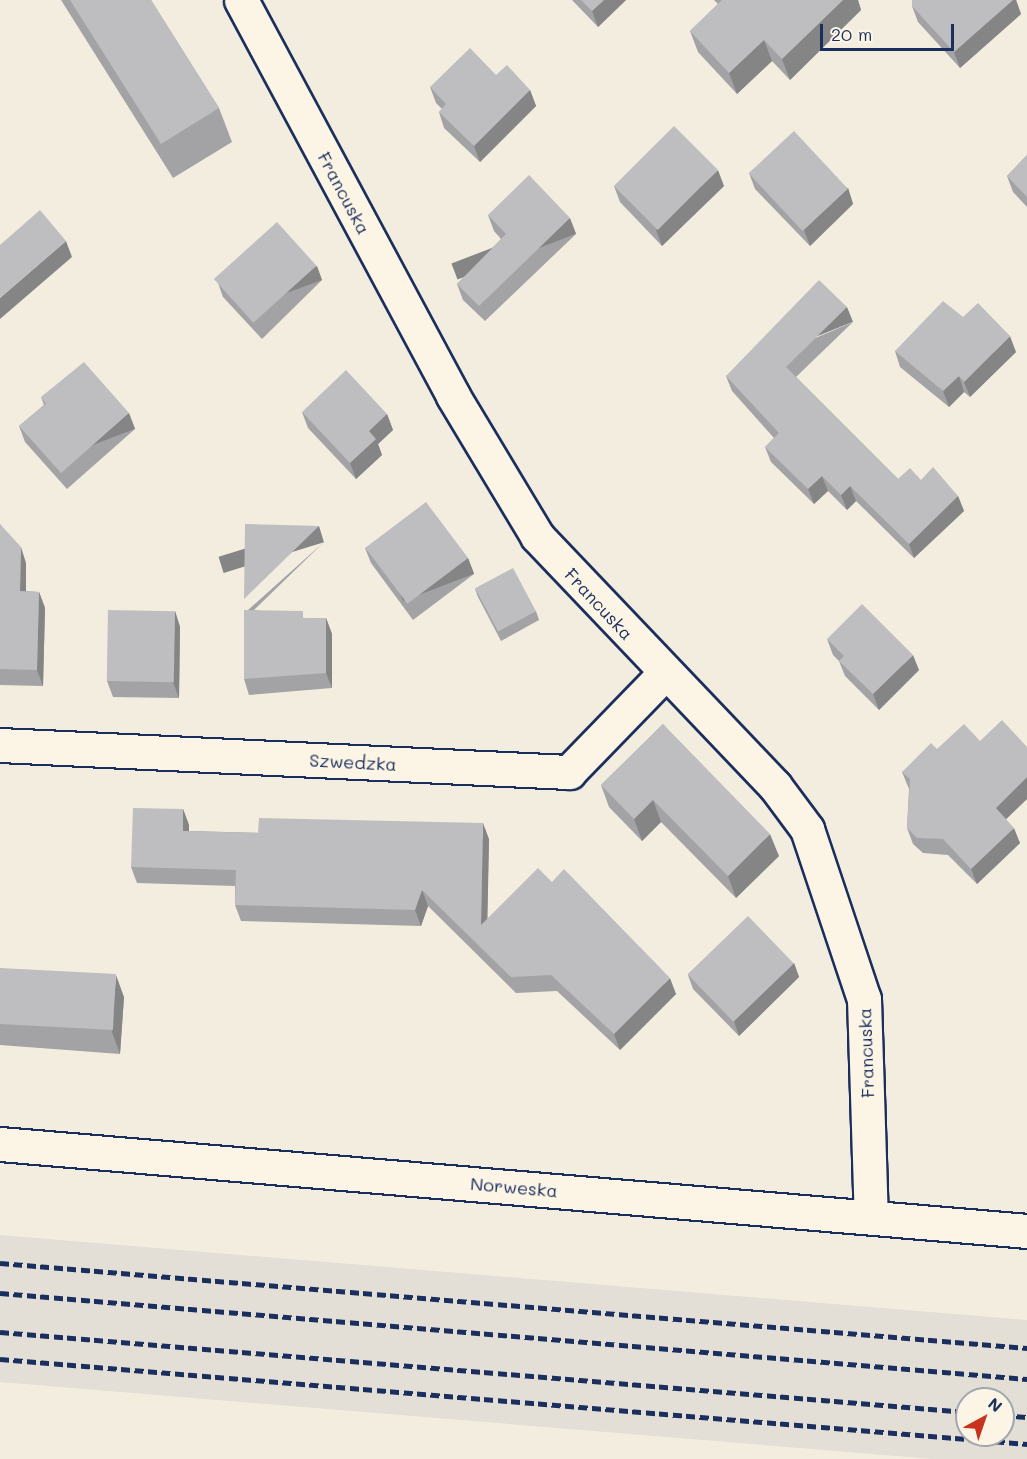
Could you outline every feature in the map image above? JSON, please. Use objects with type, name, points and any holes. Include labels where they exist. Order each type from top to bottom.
[{"type":"street","name":"Francuska","points":[[241,0],[453,396],[537,536],[664,675],[775,786],[807,829],[864,999],[871,1217]]},
{"type":"street","name":"Szwedzka","points":[[0,745],[569,772],[664,675]]},
{"type":"street","name":"Norweska","points":[[0,1144],[1027,1231]]},
{"type":"shaded area","points":[[0,1235],[1027,1320],[1027,1459],[933,1459],[0,1382]]},
{"type":"building","points":[[70,0],[151,0],[219,108],[161,144]]},
{"type":"building","points":[[581,0],[604,0],[592,11]]},
{"type":"building","points":[[722,0],[843,0],[782,59],[764,40],[729,73],[690,31]]},
{"type":"building","points":[[912,0],[1013,0],[954,52],[912,6]]},
{"type":"building","points":[[470,48],[496,75],[507,65],[530,90],[474,146],[439,112],[446,104],[430,87]]},
{"type":"building","points":[[674,126],[718,170],[658,230],[614,186]]},
{"type":"building","points":[[794,131],[848,189],[803,231],[749,173]]},
{"type":"building","points":[[1027,155],[1027,197],[1007,176]]},
{"type":"building","points":[[529,175],[570,218],[479,306],[457,284],[506,234],[488,215]]},
{"type":"building","points":[[40,210],[66,241],[0,298],[0,245]]},
{"type":"building","points":[[277,222],[316,266],[253,323],[214,279]]},
{"type":"building","points":[[819,280],[847,307],[786,367],[898,479],[910,468],[921,480],[933,467],[958,496],[909,544],[850,486],[841,495],[822,476],[808,489],[765,447],[779,433],[726,376]]},
{"type":"building","points":[[943,301],[963,317],[978,303],[1010,336],[964,382],[959,376],[943,391],[895,351]]},
{"type":"building","points":[[84,362],[129,413],[61,473],[19,426],[46,404],[41,397]]},
{"type":"building","points":[[346,370],[387,414],[369,431],[376,439],[350,463],[302,412]]},
{"type":"building","points":[[426,502],[468,558],[407,604],[365,548]]},
{"type":"building","points":[[0,524],[21,547],[20,591],[39,592],[37,670],[0,669]]},
{"type":"building","points":[[245,524],[319,526],[244,599]]},
{"type":"building","points":[[513,568],[536,611],[498,631],[475,588]]},
{"type":"building","points":[[862,604],[913,655],[873,694],[839,661],[844,656],[827,639]]},
{"type":"building","points":[[108,610],[175,611],[174,682],[107,681]]},
{"type":"building","points":[[244,610],[303,611],[303,618],[326,618],[326,673],[244,679]]},
{"type":"building","points":[[1002,720],[1027,747],[1027,777],[996,808],[1014,828],[971,869],[943,839],[917,838],[907,828],[910,779],[902,772],[931,743],[937,749],[964,724],[980,741]]},
{"type":"building","points":[[663,724],[770,834],[728,876],[653,800],[634,819],[601,785]]},
{"type":"building","points":[[133,808],[183,809],[183,831],[258,833],[259,818],[483,823],[481,925],[538,868],[552,882],[564,869],[670,978],[614,1034],[551,975],[511,977],[422,890],[415,910],[235,905],[236,870],[131,867]]},
{"type":"building","points":[[748,916],[794,963],[733,1022],[688,974]]},
{"type":"building","points":[[0,968],[116,974],[113,1030],[0,1024]]},
{"type":"railway","points":[[0,1263],[1027,1348]]},
{"type":"railway","points":[[0,1293],[1027,1379]]},
{"type":"railway","points":[[0,1332],[955,1411]]},
{"type":"railway","points":[[0,1359],[1027,1444]]},
{"type":"railway","points":[[1015,1416],[1027,1417]]}]
